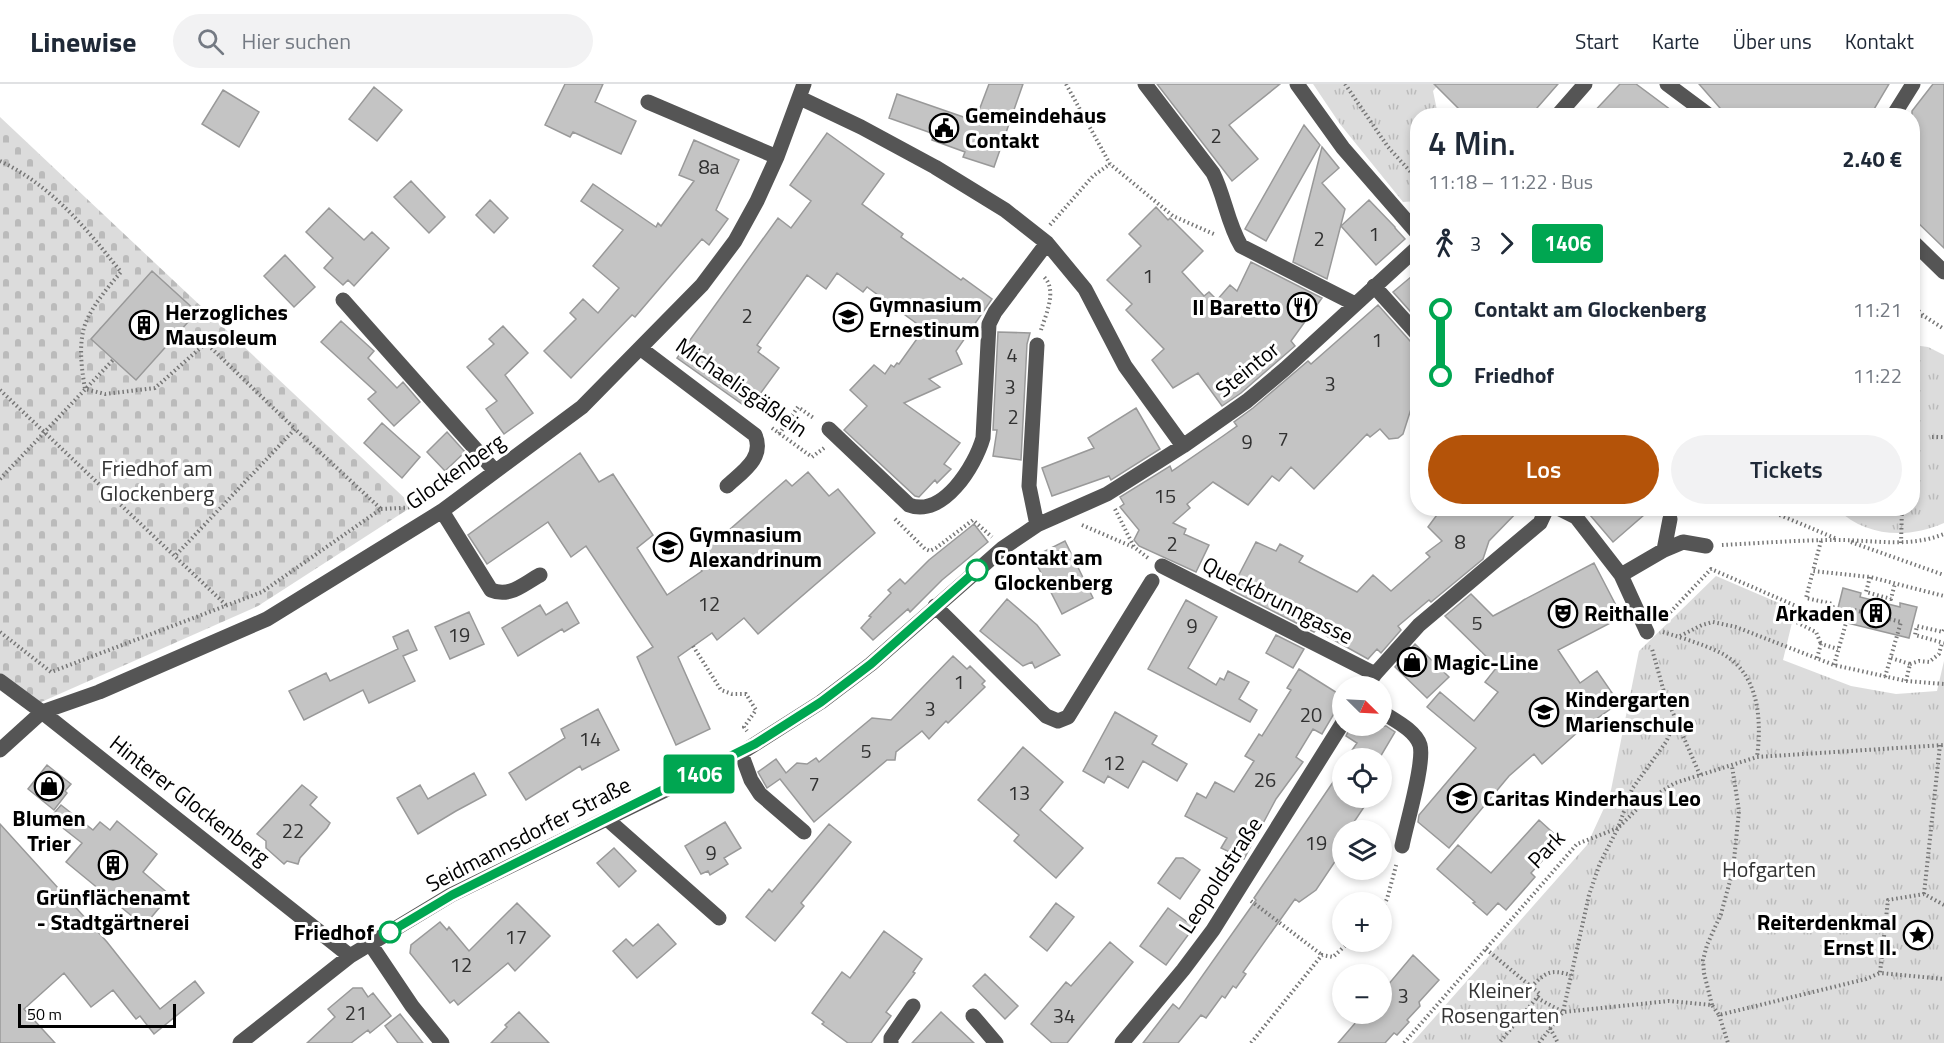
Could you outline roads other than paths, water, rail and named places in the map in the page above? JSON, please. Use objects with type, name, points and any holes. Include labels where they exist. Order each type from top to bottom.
[{"type":"street","points":[[1145,84],[1213,174],[1219,186],[1232,230],[1241,246],[1355,304]]},
{"type":"street","points":[[1296,84],[1342,148],[1410,225]]},
{"type":"street","points":[[1564,108],[1585,84]]},
{"type":"street","points":[[1667,84],[1699,108]]},
{"type":"street","points":[[1898,108],[1913,84]]},
{"type":"street","points":[[802,91],[1005,210],[1043,240],[1085,289],[1125,366],[1183,446]]},
{"type":"street","name":"Glockenberg","points":[[0,750],[42,712],[99,692],[267,619],[442,511],[582,407],[702,285],[735,241],[777,158],[802,91]]},
{"type":"street","points":[[648,102],[777,158]]},
{"type":"street","points":[[829,429],[909,505],[918,508],[930,506],[944,499],[972,465],[983,438],[989,324],[995,312],[1031,264],[1043,240]]},
{"type":"street","points":[[1920,249],[1944,272]]},
{"type":"street","name":"Steintor","points":[[1139,475],[1247,401],[1410,254]]},
{"type":"street","points":[[1374,286],[1410,326]]},
{"type":"street","points":[[343,300],[495,471]]},
{"type":"street","points":[[1037,345],[1029,486],[1037,525]]},
{"type":"street","points":[[640,348],[755,435],[758,452],[754,461],[727,486]]},
{"type":"street","name":"Seidmannsdorfer Straße","points":[[240,1043],[350,956],[452,895],[741,753],[821,702],[871,664],[1003,548],[1037,525],[1107,494],[1139,475]]},
{"type":"street","points":[[442,511],[491,590],[500,594],[509,593],[540,574]]},
{"type":"street","points":[[1374,674],[1419,625],[1540,523],[1543,516]]},
{"type":"street","points":[[1574,516],[1621,575],[1651,630]]},
{"type":"street","points":[[1664,550],[1670,519]]},
{"type":"street","points":[[1621,575],[1664,550],[1683,542],[1706,546]]},
{"type":"street","name":"Queckbrunngasse","points":[[1162,566],[1374,674]]},
{"type":"street","points":[[935,606],[1046,716],[1058,721],[1068,717],[1152,581]]},
{"type":"street","name":"Hinterer Glockenberg","points":[[0,681],[350,956]]},
{"type":"street","points":[[1392,719],[1408,730],[1420,744],[1420,761],[1402,846]]},
{"type":"street","name":"Leopoldstraße","points":[[1122,1043],[1183,970],[1239,891],[1335,736]]},
{"type":"street","points":[[741,753],[751,780],[760,794],[804,832]]},
{"type":"street","points":[[607,819],[719,918]]},
{"type":"street","points":[[371,945],[412,1006],[442,1043]]},
{"type":"street","points":[[891,1043],[891,1038],[913,1006]]},
{"type":"street","points":[[973,1016],[996,1043]]},
{"type":"place","name":"Gemeindehaus Contakt","points":[[944,128]]},
{"type":"place","name":"Il Baretto","points":[[1302,307]]},
{"type":"place","name":"Gymnasium Ernestinum","points":[[848,317]]},
{"type":"place","name":"Herzogliches Mausoleum","points":[[144,325]]},
{"type":"place","name":"Gymnasium Alexandrinum","points":[[668,547]]},
{"type":"place","name":"Contakt am Glockenberg","points":[[977,570]]},
{"type":"place","name":"Reithalle","points":[[1563,613]]},
{"type":"place","name":"Arkaden","points":[[1876,613]]},
{"type":"place","name":"Magic-Line","points":[[1412,662]]},
{"type":"place","name":"Kindergarten Marienschule","points":[[1544,712]]},
{"type":"place","name":"Blumen Trier","points":[[49,786]]},
{"type":"place","name":"Caritas Kinderhaus Leo","points":[[1462,798]]},
{"type":"place","name":"Grünflächenamt - Stadtgärtnerei","points":[[113,865]]},
{"type":"place","name":"Friedhof","points":[[390,932]]},
{"type":"place","name":"Reiterdenkmal Ernst II.","points":[[1918,935]]},
{"type":"park label","name":"Friedhof am Glockenberg","points":[[157,480]]},
{"type":"park label","name":"Hofgarten","points":[[1769,869]]},
{"type":"park label","name":"Kleiner Rosengarten","points":[[1500,1002]]}]
